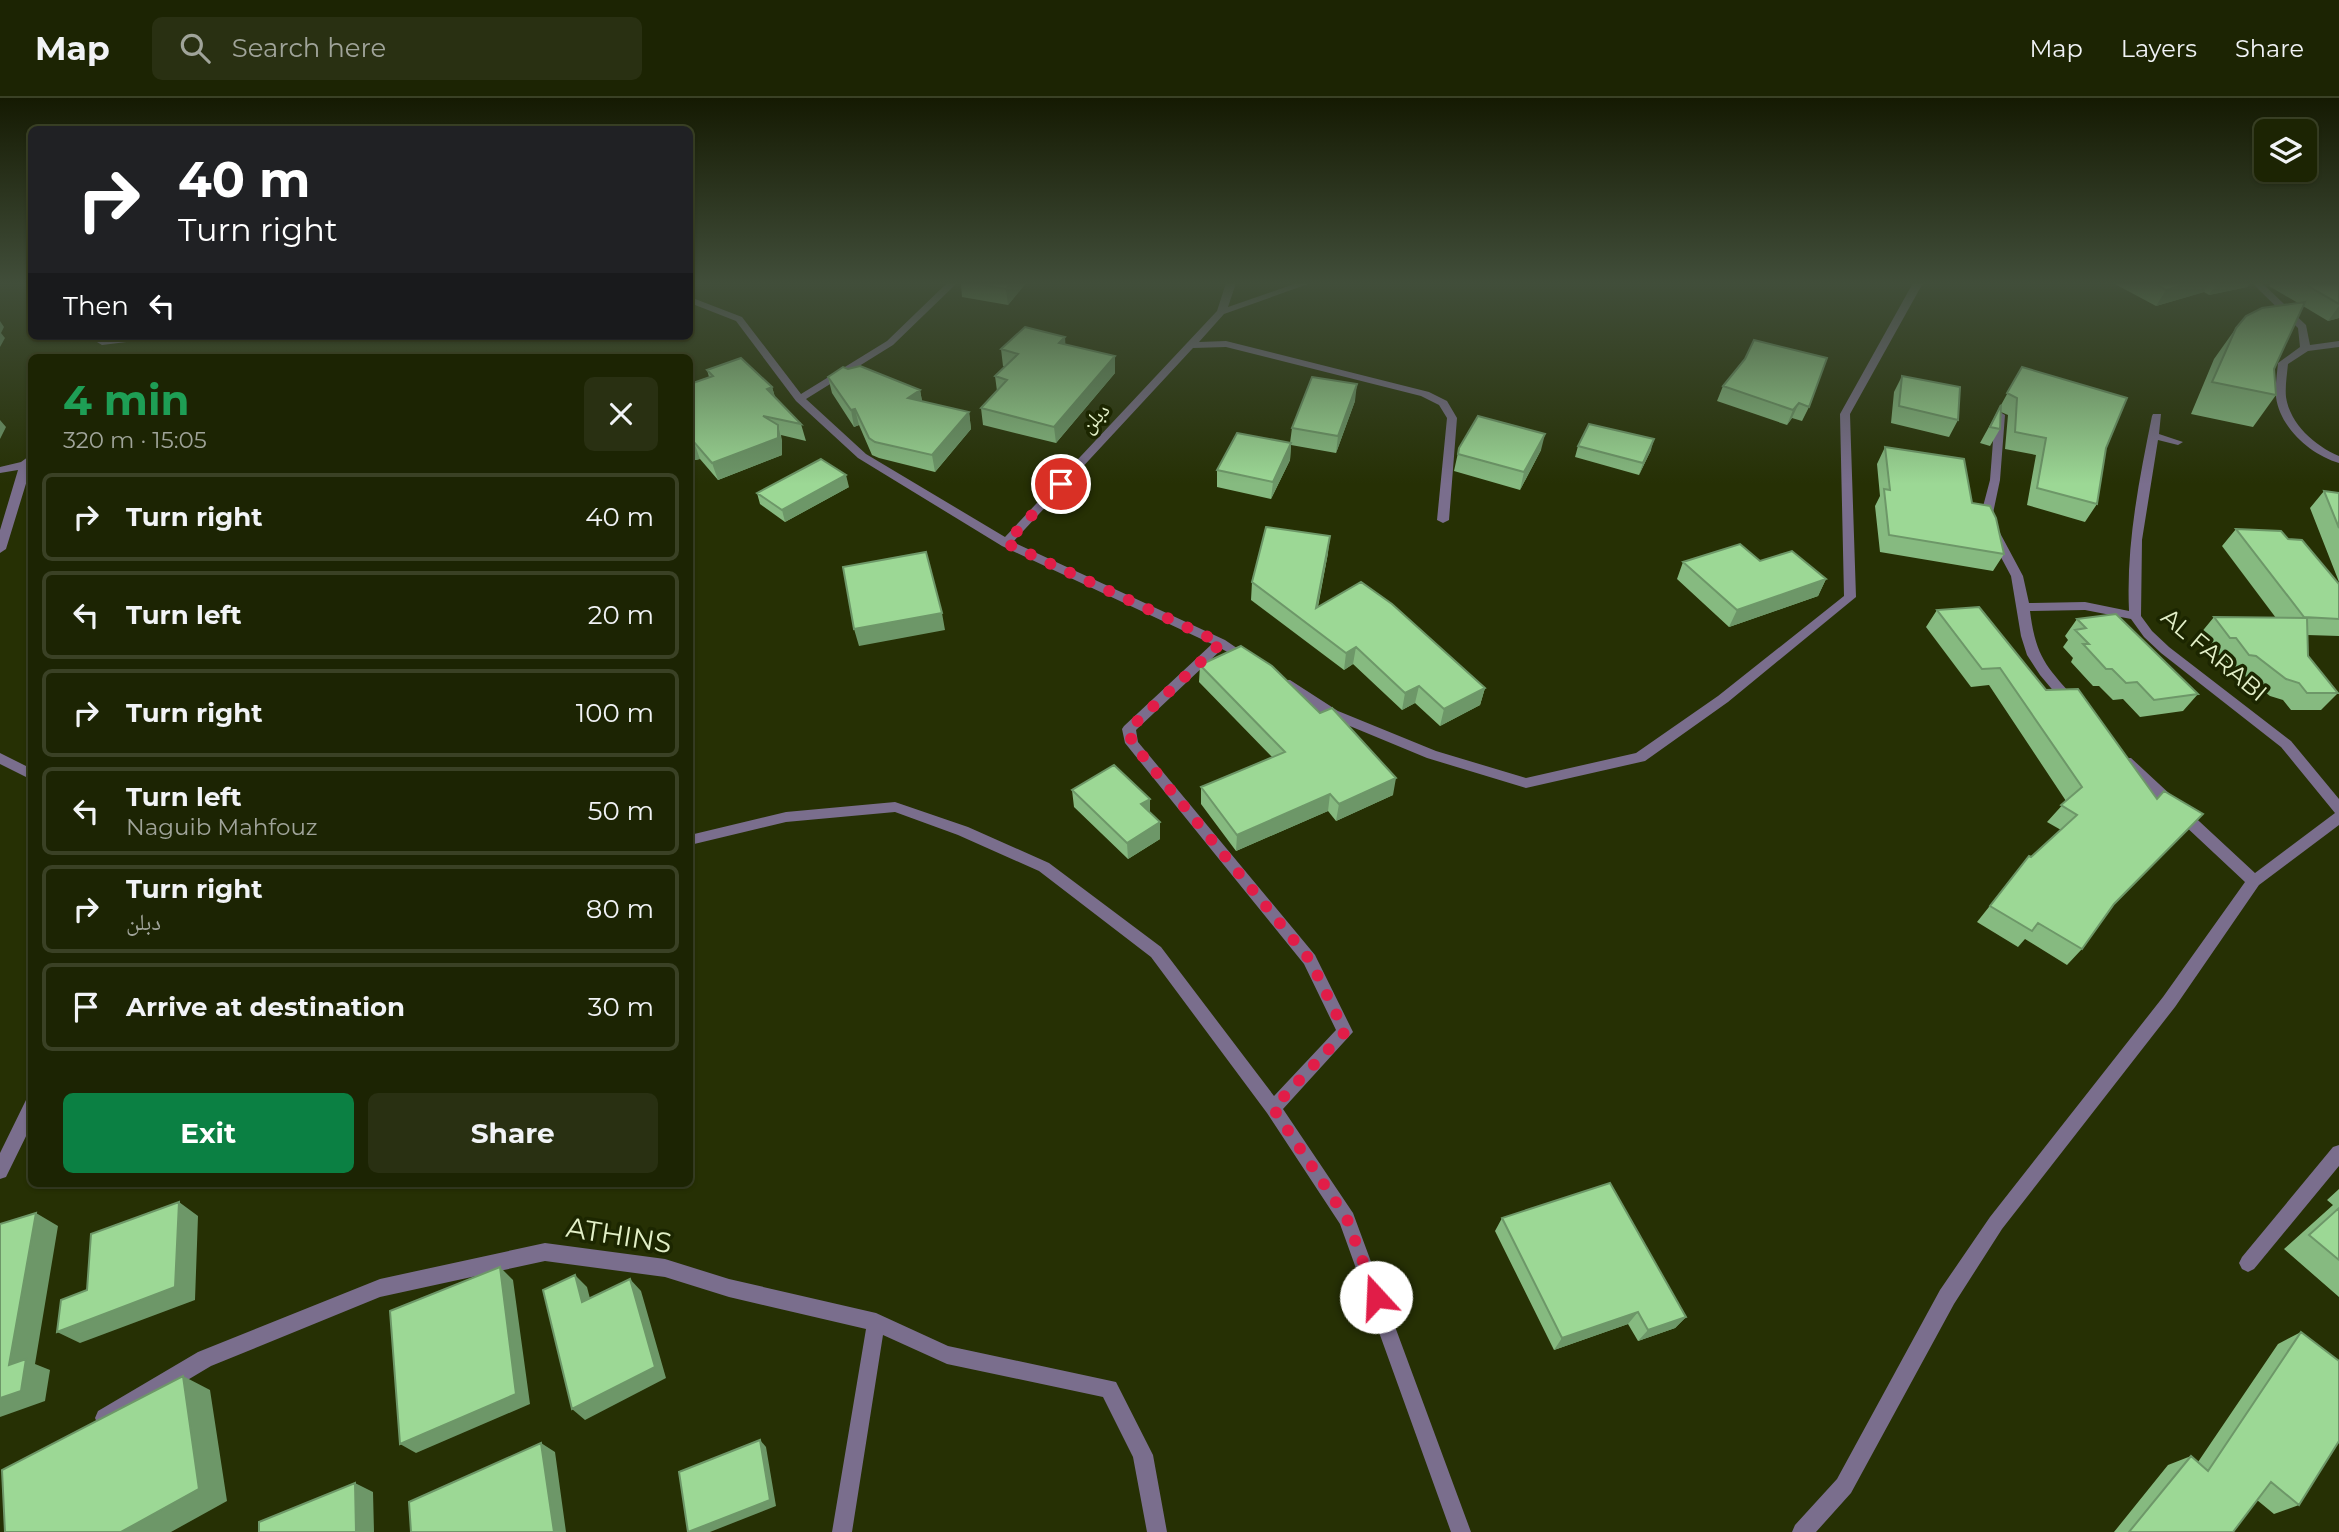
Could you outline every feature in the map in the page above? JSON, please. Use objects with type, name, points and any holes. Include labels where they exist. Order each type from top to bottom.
[{"type":"street","points":[[97,354],[99,350]]},
{"type":"street","points":[[762,350],[800,400],[862,456],[1006,543],[1221,643],[1255,664]]},
{"type":"street","points":[[800,400],[879,350]]},
{"type":"street","name":"دبلن","points":[[1006,543],[1184,350]]},
{"type":"street","points":[[1250,350],[1425,394],[1443,403],[1452,418],[1443,520]]},
{"type":"street","points":[[1277,678],[1345,719],[1432,755],[1526,783],[1640,757],[1723,699],[1850,597],[1845,414],[1881,350]]},
{"type":"street","points":[[2302,350],[2283,363],[2281,399],[2288,420],[2305,438],[2339,460]]},
{"type":"street","points":[[2000,415],[1995,481],[1986,518],[2016,575],[2025,607],[2027,637],[2033,653],[2081,715]]},
{"type":"street","points":[[2135,616],[2132,586],[2135,529],[2157,416]]},
{"type":"street","points":[[2154,436],[2178,442]]},
{"type":"street","points":[[0,470],[28,461]]},
{"type":"street","points":[[0,549],[28,461]]},
{"type":"street","name":"AL FARABI","points":[[2025,607],[2085,606],[2135,616],[2148,634],[2165,650],[2286,744],[2339,809]]},
{"type":"street","points":[[1221,643],[1129,729],[1132,743],[1310,960],[1345,1032],[1273,1108]]},
{"type":"street","points":[[2120,757],[2254,881]]},
{"type":"street","points":[[0,758],[28,773]]},
{"type":"street","points":[[693,839],[786,817],[895,807],[963,831],[1044,867],[1156,952],[1273,1108],[1347,1219],[1461,1532]]},
{"type":"street","points":[[1802,1532],[1844,1486],[1947,1297],[1996,1223],[2169,1002],[2254,881],[2339,817]]},
{"type":"street","points":[[0,1171],[28,1113]]},
{"type":"street","points":[[2248,1263],[2339,1153]]},
{"type":"street","name":"ATHINS","points":[[85,1430],[205,1359],[380,1288],[545,1252],[665,1268],[729,1289],[876,1322],[947,1355],[1109,1389],[1143,1455],[1157,1532]]},
{"type":"street","points":[[842,1532],[876,1322]]},
{"type":"building","points":[[1004,350],[1089,350],[1115,356],[1054,427],[981,408],[1007,380],[995,376],[1018,354]]},
{"type":"building","points":[[1749,350],[1794,350],[1827,358],[1809,407],[1799,403],[1793,410],[1723,386]]},
{"type":"building","points":[[2226,350],[2283,350],[2274,369],[2276,395],[2212,382]]},
{"type":"building","points":[[741,358],[772,387],[767,389],[801,424],[763,416],[778,425],[778,438],[712,463],[693,442],[693,383],[713,376],[707,370]]},
{"type":"building","points":[[860,366],[920,390],[908,398],[969,412],[932,455],[875,442],[869,438],[855,409],[851,410],[828,377],[843,367],[848,369]]},
{"type":"building","points":[[2022,367],[2127,398],[2106,448],[2097,504],[2037,488],[2046,438],[2015,432],[2017,398],[2007,393]]},
{"type":"building","points":[[1902,376],[1960,387],[1958,420],[1899,406]]},
{"type":"building","points":[[1312,377],[1357,384],[1338,436],[1292,428]]},
{"type":"building","points":[[2001,405],[2000,429],[1990,427]]},
{"type":"building","points":[[1478,416],[1545,434],[1524,472],[1458,454]]},
{"type":"building","points":[[1589,424],[1654,439],[1643,463],[1578,446]]},
{"type":"building","points":[[1237,433],[1291,443],[1273,482],[1217,470]]},
{"type":"building","points":[[1885,447],[1964,459],[1972,503],[1990,506],[1996,518],[2004,554],[1889,535],[1884,489],[1890,490]]},
{"type":"building","points":[[821,459],[846,475],[782,510],[757,493]]},
{"type":"building","points":[[2324,491],[2339,493],[2339,528]]},
{"type":"building","points":[[1266,527],[1330,536],[1316,608],[1361,582],[1392,604],[1485,688],[1444,709],[1419,686],[1405,693],[1356,647],[1346,653],[1252,582]]},
{"type":"building","points":[[2236,529],[2281,531],[2288,539],[2302,540],[2339,584],[2339,619],[2304,617]]},
{"type":"building","points":[[1740,544],[1760,561],[1792,551],[1826,579],[1737,610],[1683,562]]},
{"type":"building","points":[[926,552],[942,613],[854,629],[843,567]]},
{"type":"building","points":[[1979,607],[2046,690],[2078,689],[2157,799],[2164,791],[2203,814],[2114,904],[2082,949],[2038,923],[2032,931],[1990,906],[2029,856],[2077,815],[2061,805],[2082,787],[2000,668],[1982,669],[1937,610]]},
{"type":"building","points":[[2116,614],[2198,694],[2154,700],[2137,682],[2126,683],[2112,669],[2106,669],[2083,644],[2089,644],[2075,630],[2086,628],[2077,619]]},
{"type":"building","points":[[2214,617],[2307,618],[2308,656],[2338,693],[2307,693],[2299,683],[2286,679],[2256,656],[2249,655],[2236,638],[2230,638]]},
{"type":"building","points":[[1241,646],[1272,666],[1320,713],[1332,708],[1396,778],[1339,804],[1330,794],[1237,835],[1201,787],[1285,752],[1200,665]]},
{"type":"building","points":[[1114,765],[1150,799],[1141,804],[1160,822],[1127,843],[1072,790]]},
{"type":"building","points":[[1610,1183],[1686,1317],[1648,1330],[1638,1312],[1562,1338],[1502,1218]]},
{"type":"building","points":[[179,1202],[175,1287],[57,1332],[61,1300],[87,1290],[91,1234]]},
{"type":"building","points":[[2339,1208],[2339,1260],[2309,1235]]},
{"type":"building","points":[[36,1213],[9,1365],[26,1359],[21,1391],[0,1398],[0,1224]]},
{"type":"building","points":[[500,1267],[516,1394],[400,1444],[390,1311]]},
{"type":"building","points":[[575,1275],[582,1302],[630,1279],[655,1367],[572,1409],[543,1290]]},
{"type":"building","points":[[2301,1332],[2339,1361],[2339,1441],[2299,1505],[2271,1482],[2233,1532],[2129,1532],[2191,1456],[2208,1471]]},
{"type":"building","points":[[183,1376],[199,1489],[121,1532],[5,1532],[2,1470]]},
{"type":"building","points":[[760,1440],[770,1500],[688,1532],[679,1472]]},
{"type":"building","points":[[541,1443],[554,1532],[411,1532],[409,1502]]},
{"type":"building","points":[[355,1483],[356,1532],[259,1532],[259,1522]]},
{"type":"route","points":[[1061,484],[1006,543],[1221,643],[1129,729],[1132,743],[1310,960],[1345,1032],[1273,1108],[1347,1219],[1376,1297]]}]
